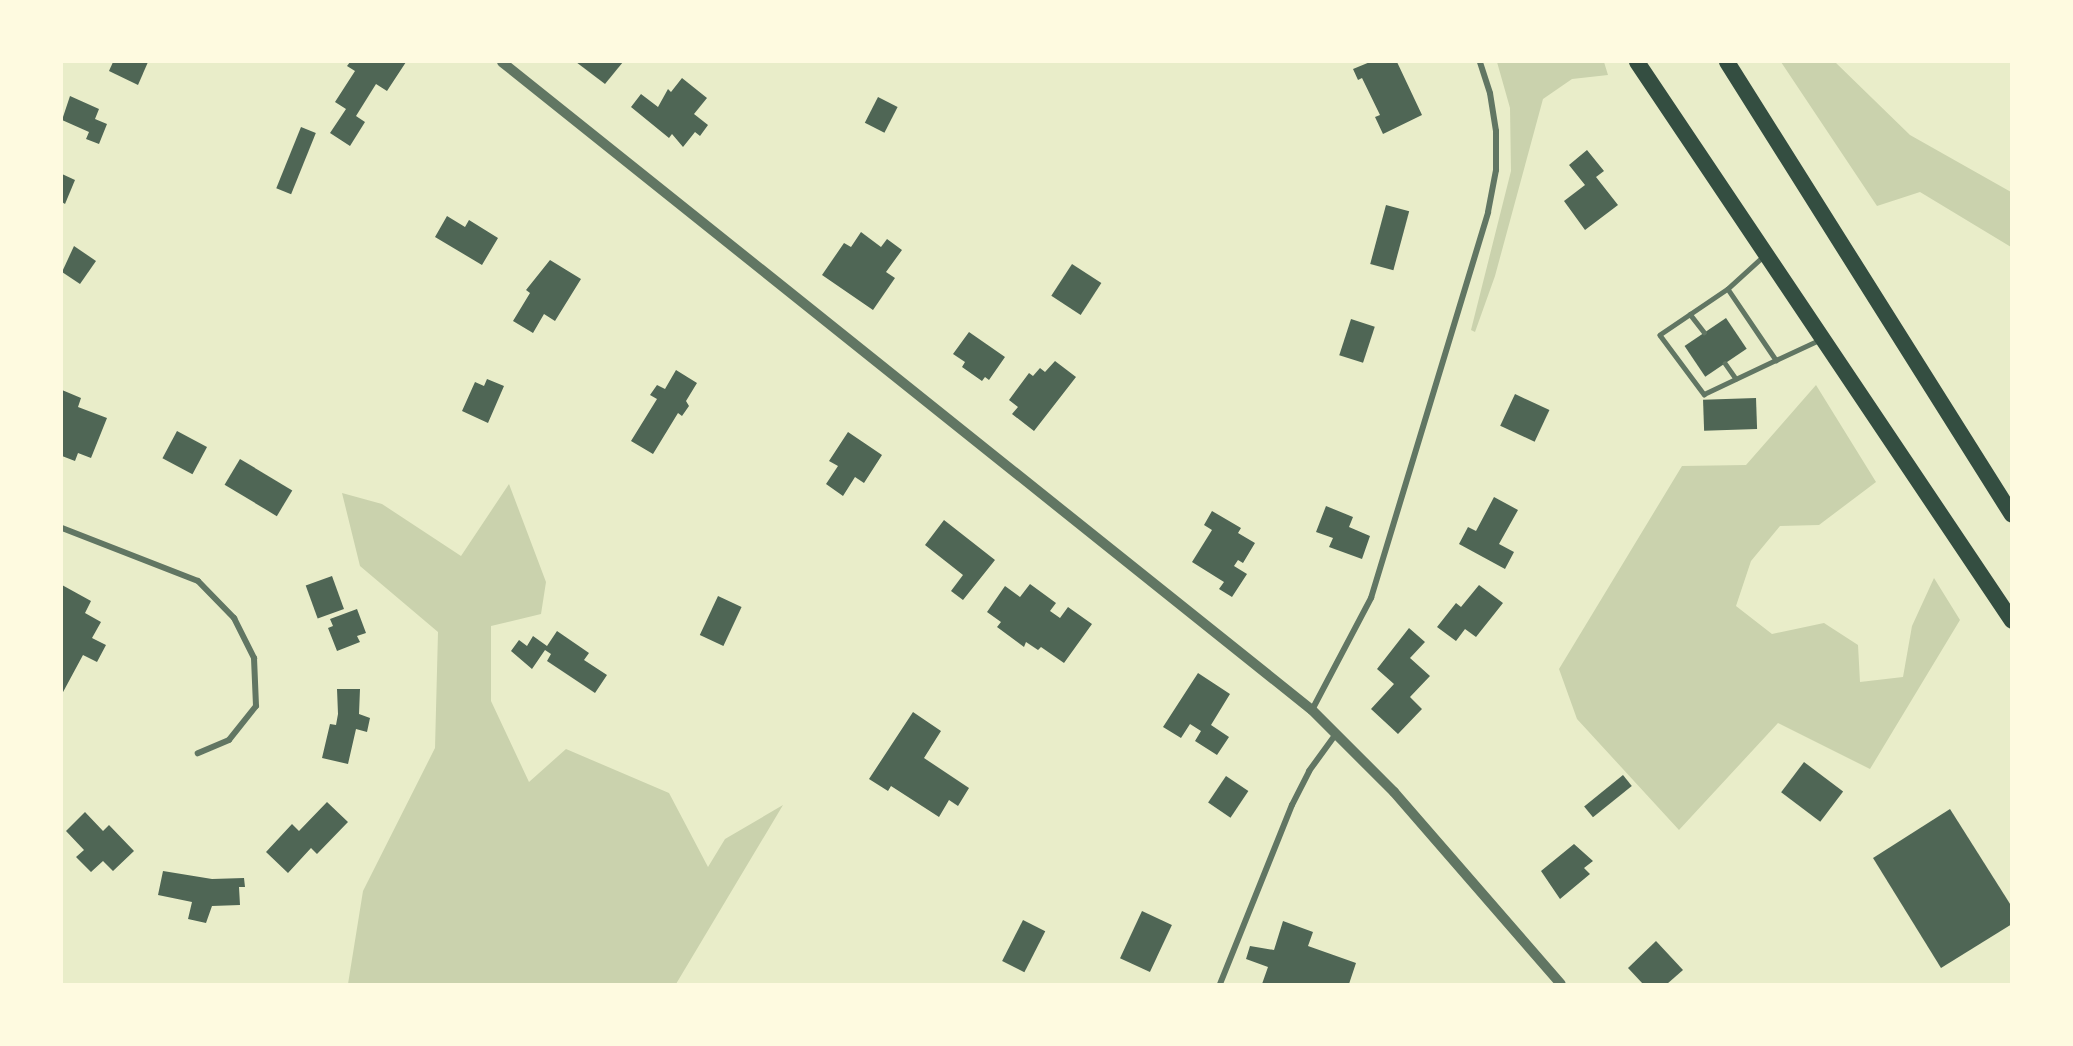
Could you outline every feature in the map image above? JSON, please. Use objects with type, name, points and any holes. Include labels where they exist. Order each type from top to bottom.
[{"type":"highway","points":[[1637,62],[1824,337],[2012,621]]},
{"type":"highway","points":[[1727,62],[2012,515]]},
{"type":"street","points":[[502,62],[1312,710],[1394,792],[1561,984]]},
{"type":"street","points":[[1312,710],[1371,598],[1488,212],[1496,170],[1496,131],[1480,62]]},
{"type":"street","points":[[62,528],[198,581],[234,618],[254,658],[256,706],[230,740],[198,753]]},
{"type":"street","points":[[1220,984],[1292,805],[1310,771],[1337,734]]},
{"type":"lane","points":[[1767,253],[1728,289],[1660,335],[1704,394],[1824,337]]},
{"type":"lane","points":[[1728,289],[1776,360]]},
{"type":"lane","points":[[1690,314],[1704,332]]},
{"type":"lane","points":[[1725,363],[1736,379]]},
{"type":"green space","points":[[1497,62],[1604,62],[1608,75],[1572,79],[1543,99],[1495,276],[1475,332],[1471,330],[1511,171],[1510,108]]},
{"type":"green space","points":[[1781,62],[1835,62],[1910,135],[2011,192],[2011,247],[1920,192],[1877,206]]},
{"type":"green space","points":[[1816,385],[1876,482],[1819,525],[1780,526],[1751,561],[1736,606],[1772,634],[1824,623],[1858,645],[1860,682],[1903,677],[1912,626],[1934,578],[1960,620],[1870,769],[1778,723],[1679,830],[1577,719],[1559,669],[1682,466],[1746,465]]},
{"type":"green space","points":[[509,484],[546,582],[541,614],[491,626],[491,701],[529,782],[566,749],[669,793],[708,867],[725,839],[783,805],[676,984],[348,984],[363,891],[435,748],[438,632],[360,566],[342,493],[382,504],[461,556]]},
{"type":"building","points":[[113,62],[148,62],[138,85],[109,71]]},
{"type":"building","points":[[350,62],[406,62],[387,91],[376,84],[356,116],[365,122],[350,146],[330,133],[346,109],[335,102],[355,71],[347,66]]},
{"type":"building","points":[[576,62],[623,62],[605,84]]},
{"type":"building","points":[[1370,62],[1397,62],[1422,115],[1383,134],[1375,117],[1380,115],[1362,78],[1358,80],[1353,69]]},
{"type":"building","points":[[682,78],[707,98],[694,114],[708,125],[700,136],[695,132],[683,147],[672,134],[669,138],[631,107],[641,94],[658,107],[668,89],[671,92]]},
{"type":"building","points":[[70,96],[99,109],[95,119],[107,124],[99,144],[86,139],[89,132],[62,120]]},
{"type":"building","points":[[878,97],[898,107],[884,133],[865,123]]},
{"type":"building","points":[[301,127],[316,133],[291,194],[276,188]]},
{"type":"building","points":[[1587,150],[1604,171],[1596,177],[1618,205],[1585,230],[1564,201],[1585,185],[1569,165]]},
{"type":"building","points":[[62,174],[75,180],[65,204],[62,202]]},
{"type":"building","points":[[1386,205],[1409,211],[1393,270],[1370,264]]},
{"type":"building","points":[[447,216],[465,227],[469,220],[498,238],[482,265],[435,237]]},
{"type":"building","points":[[861,232],[881,247],[887,239],[902,250],[886,272],[895,278],[873,310],[822,275],[844,243],[851,247]]},
{"type":"building","points":[[74,246],[96,261],[80,284],[62,272]]},
{"type":"building","points":[[550,260],[581,279],[555,321],[544,314],[533,333],[513,321],[530,293],[526,290]]},
{"type":"building","points":[[1072,264],[1101,283],[1081,315],[1051,296]]},
{"type":"building","points":[[1726,318],[1747,349],[1705,377],[1685,346]]},
{"type":"building","points":[[1351,319],[1375,327],[1363,363],[1339,355]]},
{"type":"building","points":[[969,332],[1005,357],[989,380],[985,377],[982,381],[962,367],[965,362],[953,354]]},
{"type":"building","points":[[1055,361],[1076,377],[1034,431],[1012,414],[1018,407],[1009,400],[1029,373],[1033,376],[1040,368],[1045,372]]},
{"type":"building","points":[[676,370],[697,383],[686,401],[689,406],[682,416],[678,413],[653,454],[631,441],[657,399],[650,395],[657,385],[665,389]]},
{"type":"building","points":[[487,379],[504,386],[488,423],[462,411],[475,382],[484,386]]},
{"type":"building","points":[[62,390],[81,398],[78,407],[107,418],[91,458],[78,453],[75,461],[62,456]]},
{"type":"building","points":[[1515,394],[1549,410],[1535,442],[1500,426]]},
{"type":"building","points":[[1756,398],[1757,429],[1704,431],[1703,400]]},
{"type":"building","points":[[177,431],[207,447],[192,474],[162,458]]},
{"type":"building","points":[[848,432],[882,455],[864,483],[855,477],[843,496],[826,484],[838,466],[829,461]]},
{"type":"building","points":[[240,459],[292,490],[277,516],[225,485]]},
{"type":"building","points":[[1494,497],[1518,510],[1499,544],[1514,552],[1505,569],[1459,544],[1468,527],[1476,531]]},
{"type":"building","points":[[1326,506],[1353,517],[1349,527],[1370,536],[1362,559],[1329,547],[1333,538],[1316,532]]},
{"type":"building","points":[[1212,511],[1241,528],[1238,533],[1255,543],[1243,563],[1238,560],[1234,566],[1247,574],[1232,597],[1219,589],[1224,582],[1192,562],[1212,530],[1204,525]]},
{"type":"building","points":[[944,520],[995,560],[963,600],[951,591],[963,575],[925,545]]},
{"type":"building","points":[[332,576],[344,609],[318,618],[306,586]]},
{"type":"building","points":[[1030,584],[1056,603],[1050,611],[1060,618],[1068,607],[1092,624],[1064,663],[1041,647],[1038,650],[1026,642],[1024,647],[997,627],[1001,622],[987,612],[1005,586],[1020,597]]},
{"type":"building","points":[[62,585],[91,601],[85,613],[101,622],[92,638],[106,645],[97,662],[83,655],[62,694]]},
{"type":"building","points":[[1479,585],[1503,603],[1476,637],[1465,629],[1456,641],[1437,627],[1456,603],[1461,607]]},
{"type":"building","points":[[718,596],[742,607],[723,646],[700,635]]},
{"type":"building","points":[[357,609],[366,633],[357,636],[360,642],[337,651],[328,628],[333,626],[330,619]]},
{"type":"building","points":[[1409,628],[1425,642],[1410,658],[1430,676],[1410,697],[1422,709],[1398,734],[1371,709],[1394,684],[1377,669]]},
{"type":"building","points":[[557,631],[589,653],[584,660],[607,675],[595,693],[547,661],[551,654],[545,650],[532,669],[511,651],[519,640],[527,646],[533,636],[547,646]]},
{"type":"building","points":[[1198,673],[1230,694],[1211,725],[1229,737],[1217,755],[1195,741],[1201,731],[1190,724],[1181,738],[1163,727]]},
{"type":"building","points":[[337,689],[360,689],[359,714],[370,718],[367,732],[356,729],[348,764],[322,758],[330,724],[336,725]]},
{"type":"building","points":[[913,712],[941,731],[924,758],[969,788],[958,806],[949,800],[939,817],[891,786],[888,791],[869,779]]},
{"type":"building","points":[[1804,762],[1843,791],[1820,822],[1781,792]]},
{"type":"building","points":[[1623,775],[1632,786],[1593,817],[1584,806]]},
{"type":"building","points":[[1226,776],[1248,791],[1230,818],[1208,803]]},
{"type":"building","points":[[327,802],[348,822],[317,854],[311,848],[288,873],[266,852],[292,824],[299,831]]},
{"type":"building","points":[[1950,809],[2012,907],[2012,924],[1941,968],[1873,858]]},
{"type":"building","points":[[85,812],[103,831],[109,825],[134,851],[113,871],[103,861],[91,872],[76,857],[84,850],[66,831]]},
{"type":"building","points":[[1574,844],[1593,861],[1584,868],[1590,874],[1560,899],[1541,871]]},
{"type":"building","points":[[163,871],[212,879],[244,878],[245,887],[239,887],[240,905],[212,906],[206,923],[188,919],[192,902],[158,895]]},
{"type":"building","points":[[1142,911],[1172,925],[1150,972],[1120,958]]},
{"type":"building","points":[[1023,920],[1045,931],[1024,972],[1002,961]]},
{"type":"building","points":[[1283,921],[1313,932],[1308,946],[1356,963],[1349,984],[1262,984],[1268,967],[1246,959],[1250,946],[1274,950]]},
{"type":"building","points":[[1656,941],[1683,970],[1667,984],[1643,984],[1628,968]]}]
